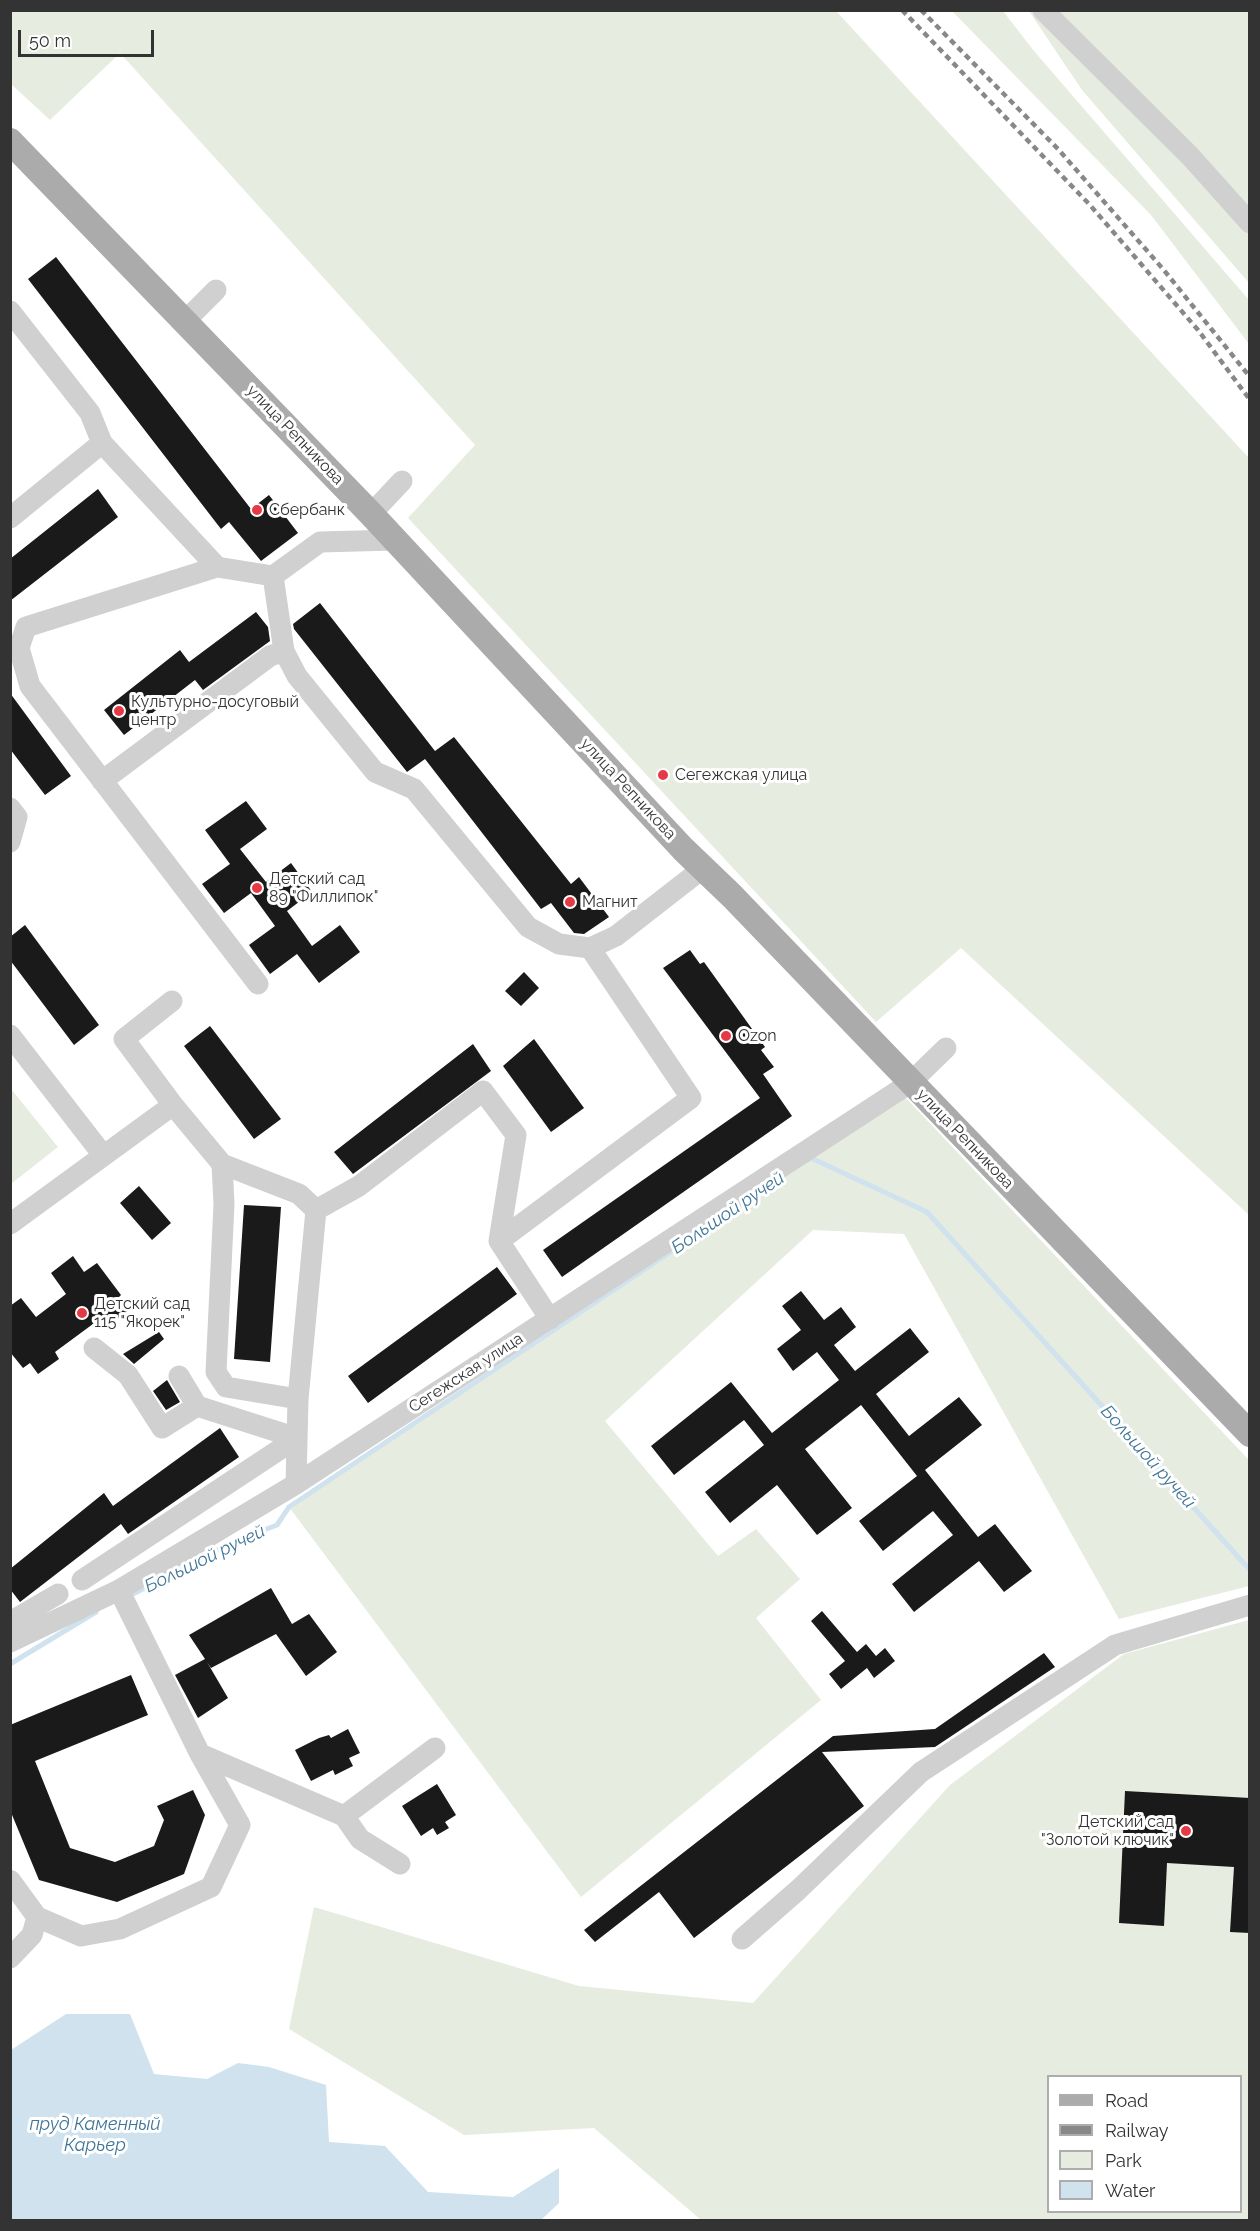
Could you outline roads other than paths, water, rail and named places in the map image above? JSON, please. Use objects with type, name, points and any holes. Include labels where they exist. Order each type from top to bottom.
[{"type":"main road","name":"улица Репникова","points":[[10,141],[371,514],[702,868],[732,896],[1250,1434]]},
{"type":"street","points":[[1044,10],[1190,156],[1250,223]]},
{"type":"street","points":[[184,322],[216,290]]},
{"type":"street","points":[[10,311],[90,413],[102,443],[216,567]]},
{"type":"street","points":[[10,518],[102,443]]},
{"type":"street","points":[[371,514],[402,481]]},
{"type":"street","points":[[258,984],[30,686],[19,648],[26,627],[216,567],[273,576],[320,542],[395,540]]},
{"type":"street","points":[[273,576],[284,651],[297,676],[375,772],[414,789],[528,927],[560,944],[590,948],[615,936],[702,868]]},
{"type":"street","points":[[102,780],[270,656],[284,651]]},
{"type":"street","points":[[10,808],[17,817],[10,842]]},
{"type":"street","points":[[499,1241],[691,1098],[590,948]]},
{"type":"street","points":[[172,1001],[124,1039],[173,1105],[222,1164],[299,1194],[316,1210]]},
{"type":"street","points":[[10,1035],[103,1155]]},
{"type":"street","name":"Сегежская улица","points":[[10,1642],[119,1590],[296,1484],[910,1083],[946,1048]]},
{"type":"street","points":[[316,1210],[359,1186],[483,1091],[516,1135],[499,1241],[550,1318]]},
{"type":"street","points":[[10,1224],[173,1105]]},
{"type":"street","points":[[222,1164],[224,1204],[216,1372],[226,1387],[298,1399]]},
{"type":"street","points":[[296,1484],[298,1399],[316,1210]]},
{"type":"street","points":[[94,1348],[128,1375],[162,1428],[196,1406]]},
{"type":"street","points":[[179,1376],[196,1406],[297,1438]]},
{"type":"street","points":[[82,1581],[297,1438]]},
{"type":"street","points":[[10,1880],[38,1917],[81,1936],[120,1929],[211,1887],[240,1825],[200,1754],[119,1590]]},
{"type":"street","points":[[10,1622],[58,1594]]},
{"type":"street","points":[[742,1939],[798,1890],[921,1772],[1115,1645],[1250,1605]]},
{"type":"street","points":[[344,1816],[435,1748]]},
{"type":"street","points":[[200,1754],[344,1816],[360,1839],[400,1864]]},
{"type":"street","points":[[10,1958],[32,1935],[38,1917]]},
{"type":"water","name":"пруд Каменный Карьер","points":[[66,2014],[130,2014],[154,2074],[207,2079],[238,2063],[269,2067],[326,2085],[329,2142],[385,2146],[428,2192],[513,2197],[559,2168],[559,2203],[541,2220],[11,2220],[11,2050]]},
{"type":"waterway","name":"Большой ручей","points":[[808,1160],[811,1158],[927,1212],[1250,1570]]},
{"type":"waterway","name":"Большой ручей","points":[[133,1594],[233,1542],[277,1525],[289,1507],[678,1247]]},
{"type":"waterway","points":[[10,1664],[96,1612]]},
{"type":"railway","points":[[902,10],[1090,205],[1198,330],[1250,400]]},
{"type":"railway","points":[[921,10],[1058,149],[1163,269],[1250,377]]},
{"type":"place","name":"Сбербанк","points":[[257,510]]},
{"type":"place","name":"Культурно-досуговый центр","points":[[119,711]]},
{"type":"place","name":"Сегежская улица","points":[[663,775]]},
{"type":"place","name":"Детский сад 89 \"Филлипок\"","points":[[257,888]]},
{"type":"place","name":"Магнит","points":[[570,902]]},
{"type":"place","name":"Ozon","points":[[726,1036]]},
{"type":"place","name":"Детский сад 115 \"Якорек\"","points":[[82,1313]]},
{"type":"place","name":"Детский сад \"Золотой ключик\"","points":[[1186,1831]]}]
